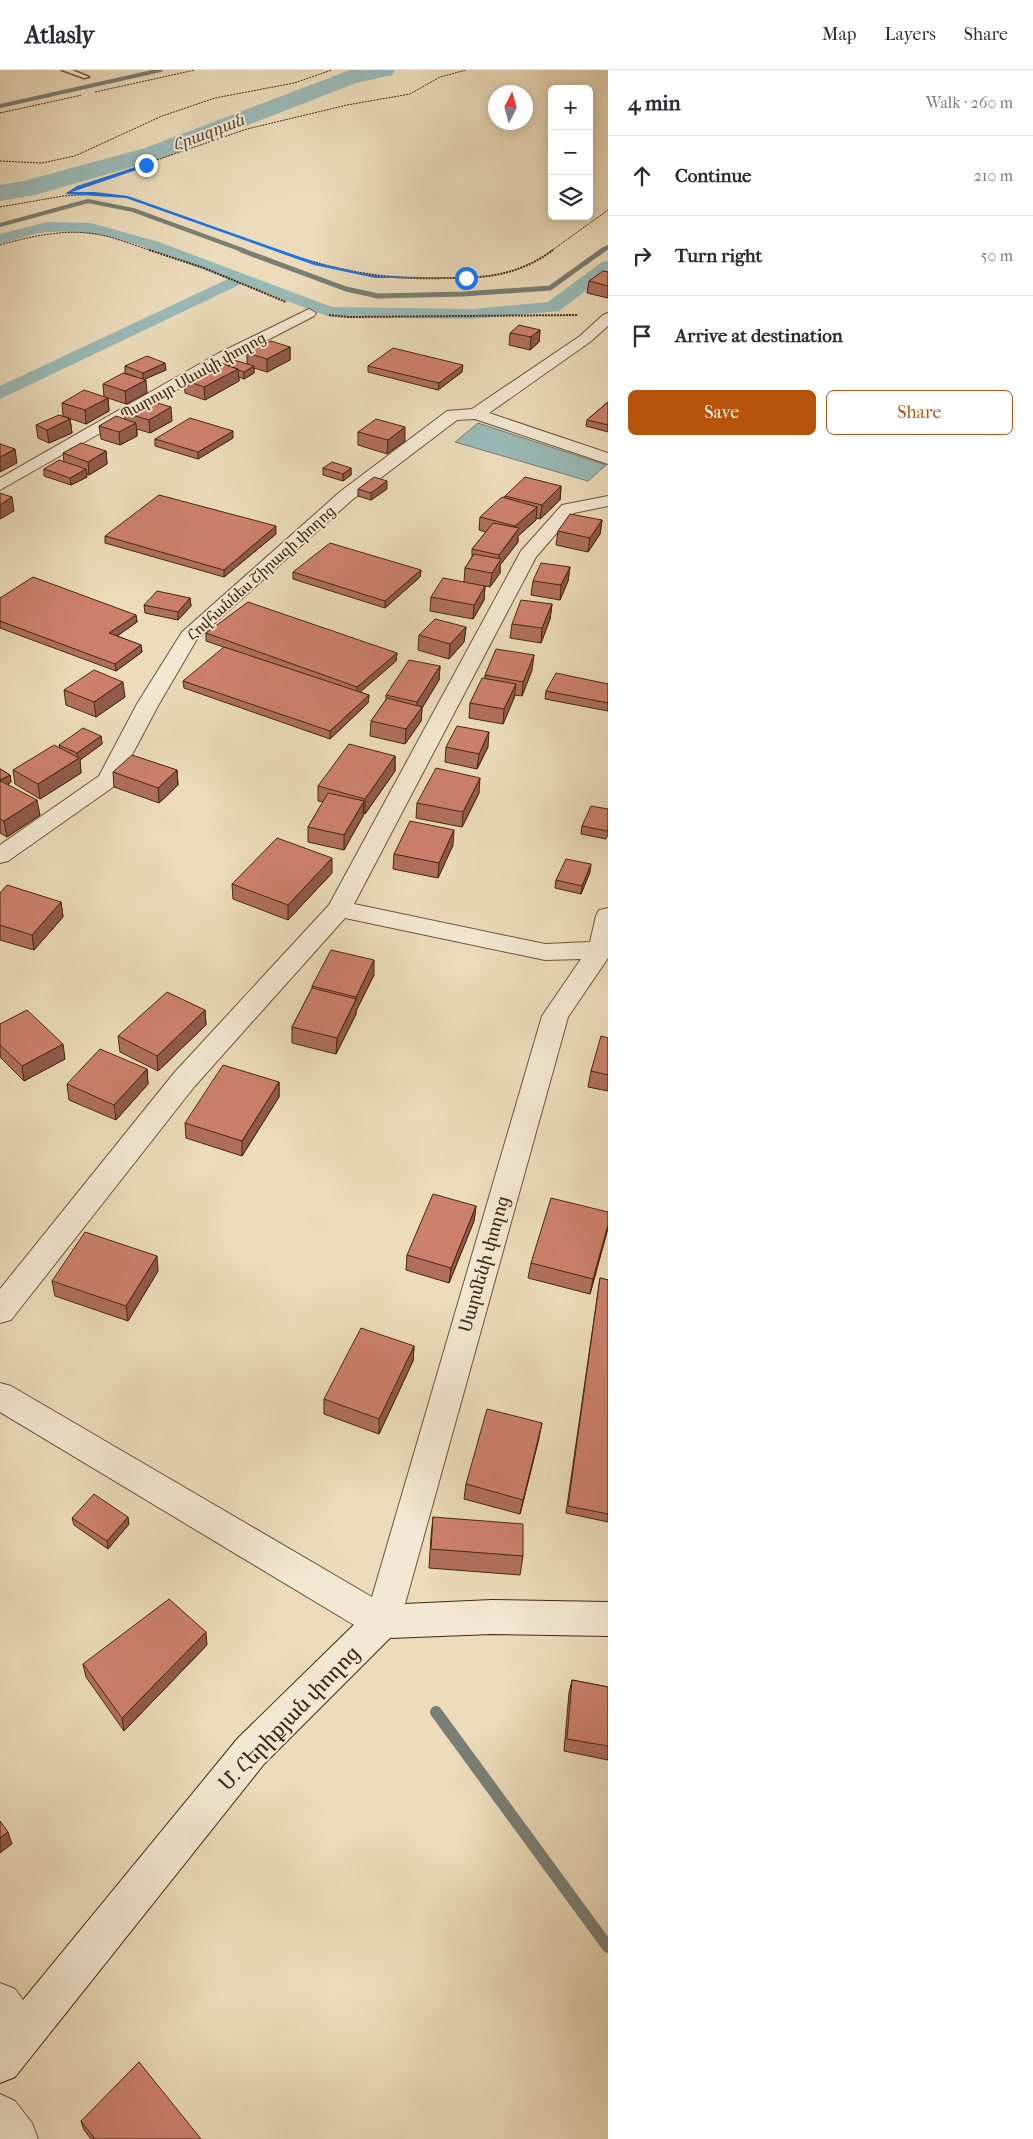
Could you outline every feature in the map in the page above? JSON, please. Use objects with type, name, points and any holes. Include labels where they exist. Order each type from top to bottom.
[{"type":"street","name":"Պարույր Սևակի փողոց","points":[[0,485],[223,357],[309,313]]},
{"type":"street","points":[[476,414],[585,339],[608,318]]},
{"type":"street","points":[[476,414],[608,458]]},
{"type":"street","name":"Հովհաննես Շիրազի փողոց","points":[[0,856],[108,780],[148,704],[189,636],[347,495],[453,415],[476,414]]},
{"type":"street","points":[[0,1311],[184,1080],[339,909],[528,555],[568,509],[608,501]]},
{"type":"street","points":[[339,909],[545,952],[604,949]]},
{"type":"street","name":"Սարմենի փողոց","points":[[382,1622],[555,1016],[604,949],[608,916]]},
{"type":"street","points":[[0,1396],[382,1622],[492,1617],[608,1619]]},
{"type":"street","name":"Մ. Հերիքյան փողոց","points":[[7,2034],[251,1752],[382,1622]]},
{"type":"street","points":[[0,2116],[16,2139]]},
{"type":"lane","points":[[65,70],[86,78]]},
{"type":"path","points":[[0,161],[42,162],[75,156],[162,116],[215,98],[294,83],[332,70]]},
{"type":"path","points":[[67,194],[78,187],[246,129],[355,104],[410,94],[440,77],[466,70]]},
{"type":"path","points":[[0,206],[40,197],[67,194],[95,193],[126,197],[316,264],[375,277],[417,279],[502,275],[535,263],[608,210]]},
{"type":"path","points":[[0,245],[37,235],[67,232],[98,234],[204,268],[263,291],[309,313],[348,317],[585,315]]},
{"type":"water","points":[[478,423],[606,465],[588,481],[455,442]]},
{"type":"building","points":[[603,271],[608,272],[608,286],[589,281]]},
{"type":"building","points":[[519,325],[540,330],[531,337],[510,333]]},
{"type":"building","points":[[271,341],[290,347],[267,359],[247,353]]},
{"type":"building","points":[[393,348],[463,365],[439,383],[368,366]]},
{"type":"building","points":[[147,356],[165,363],[143,373],[125,366]]},
{"type":"building","points":[[234,360],[254,366],[244,372],[226,365]]},
{"type":"building","points":[[219,362],[238,369],[204,387],[184,380]]},
{"type":"building","points":[[123,373],[146,380],[125,391],[103,384]]},
{"type":"building","points":[[84,390],[108,398],[85,410],[62,403]]},
{"type":"building","points":[[147,400],[171,407],[149,420],[125,413]]},
{"type":"building","points":[[608,402],[608,425],[587,420]]},
{"type":"building","points":[[59,415],[70,419],[47,430],[36,425]]},
{"type":"building","points":[[116,416],[136,423],[119,432],[99,426]]},
{"type":"building","points":[[190,418],[233,431],[198,452],[155,439]]},
{"type":"building","points":[[376,419],[405,427],[388,440],[358,432]]},
{"type":"building","points":[[81,443],[106,451],[88,462],[63,453]]},
{"type":"building","points":[[0,444],[15,449],[0,457]]},
{"type":"building","points":[[59,460],[86,469],[70,478],[44,469]]},
{"type":"building","points":[[332,462],[351,468],[343,474],[323,468]]},
{"type":"building","points":[[374,477],[387,481],[371,493],[358,489]]},
{"type":"building","points":[[525,477],[561,486],[542,505],[505,496]]},
{"type":"building","points":[[0,493],[12,497],[0,505]]},
{"type":"building","points":[[159,495],[276,526],[224,570],[105,536]]},
{"type":"building","points":[[502,497],[537,507],[515,526],[480,517]]},
{"type":"building","points":[[570,514],[602,520],[590,538],[558,531]]},
{"type":"building","points":[[493,523],[519,528],[499,555],[472,549]]},
{"type":"building","points":[[330,543],[421,570],[385,601],[293,572]]},
{"type":"building","points":[[474,554],[501,559],[492,573],[465,568]]},
{"type":"building","points":[[541,563],[570,567],[561,585],[533,581]]},
{"type":"building","points":[[33,577],[136,615],[109,633],[141,645],[115,664],[0,621],[0,598]]},
{"type":"building","points":[[443,578],[485,586],[474,605],[431,597]]},
{"type":"building","points":[[157,591],[190,598],[178,612],[144,605]]},
{"type":"building","points":[[521,600],[552,604],[542,628],[512,624]]},
{"type":"building","points":[[248,602],[397,653],[357,687],[206,633]]},
{"type":"building","points":[[435,619],[466,627],[450,644],[419,635]]},
{"type":"building","points":[[224,647],[369,695],[330,731],[183,681]]},
{"type":"building","points":[[496,649],[534,655],[523,682],[485,675]]},
{"type":"building","points":[[409,660],[440,666],[417,702],[386,695]]},
{"type":"building","points":[[94,670],[123,682],[94,702],[64,690]]},
{"type":"building","points":[[556,673],[608,684],[608,703],[546,691]]},
{"type":"building","points":[[482,678],[516,684],[504,709],[470,703]]},
{"type":"building","points":[[387,698],[422,707],[406,729],[371,721]]},
{"type":"building","points":[[457,726],[489,732],[479,754],[446,747]]},
{"type":"building","points":[[83,728],[101,736],[77,753],[59,745]]},
{"type":"building","points":[[349,744],[395,756],[365,799],[318,786]]},
{"type":"building","points":[[54,745],[79,758],[38,784],[13,770]]},
{"type":"building","points":[[132,755],[177,770],[158,788],[113,772]]},
{"type":"building","points":[[436,768],[480,778],[463,812],[417,803]]},
{"type":"building","points":[[0,769],[10,775],[0,780]]},
{"type":"building","points":[[0,781],[37,800],[4,821],[0,819]]},
{"type":"building","points":[[328,793],[364,801],[344,835],[308,827]]},
{"type":"building","points":[[591,806],[608,809],[607,831],[582,826]]},
{"type":"building","points":[[410,821],[454,830],[439,863],[394,854]]},
{"type":"building","points":[[277,838],[332,858],[288,905],[232,884]]},
{"type":"building","points":[[566,859],[591,864],[582,886],[556,880]]},
{"type":"building","points":[[7,885],[61,902],[32,935],[0,925],[0,893]]},
{"type":"building","points":[[331,950],[374,960],[356,997],[312,986]]},
{"type":"building","points":[[312,988],[356,999],[337,1038],[292,1027]]},
{"type":"building","points":[[167,992],[205,1010],[157,1056],[118,1036]]},
{"type":"building","points":[[27,1010],[63,1044],[22,1066],[0,1045],[0,1024]]},
{"type":"building","points":[[601,1036],[608,1038],[608,1075],[591,1071]]},
{"type":"building","points":[[100,1049],[147,1069],[114,1105],[67,1084]]},
{"type":"building","points":[[223,1065],[279,1082],[242,1141],[185,1123]]},
{"type":"building","points":[[433,1194],[476,1206],[451,1268],[407,1255]]},
{"type":"building","points":[[551,1198],[608,1212],[608,1225],[593,1279],[531,1263]]},
{"type":"building","points":[[85,1232],[157,1256],[126,1306],[52,1281]]},
{"type":"building","points":[[600,1278],[608,1280],[608,1514],[568,1506]]},
{"type":"building","points":[[361,1328],[414,1346],[379,1419],[324,1399]]},
{"type":"building","points":[[487,1409],[542,1423],[523,1500],[466,1484]]},
{"type":"building","points":[[94,1494],[128,1517],[107,1541],[72,1518]]},
{"type":"building","points":[[433,1517],[523,1524],[523,1556],[431,1549]]},
{"type":"building","points":[[169,1599],[206,1632],[122,1718],[83,1664]]},
{"type":"building","points":[[572,1680],[608,1687],[608,1746],[567,1739]]},
{"type":"building","points":[[0,1821],[8,1832],[0,1838]]},
{"type":"building","points":[[139,2062],[201,2139],[95,2139],[81,2121]]},
{"type":"waterway","points":[[0,106],[161,70]]},
{"type":"waterway","name":"Հրազդան","points":[[0,193],[26,189],[154,153],[350,77],[384,70]]},
{"type":"waterway","points":[[0,225],[88,201],[133,210],[245,251]]},
{"type":"waterway","points":[[0,239],[47,227],[91,228],[153,245],[330,312],[473,314],[553,307],[608,266]]},
{"type":"waterway","points":[[602,251],[608,247]]},
{"type":"waterway","points":[[241,250],[346,289],[378,296],[463,294],[550,288],[603,250]]},
{"type":"waterway","points":[[0,393],[233,283]]},
{"type":"waterway","points":[[436,1712],[608,1947]]},
{"type":"route","points":[[146,165],[78,187],[67,194],[95,193],[126,197],[157,206],[316,264],[375,277],[417,279],[466,278]]}]
